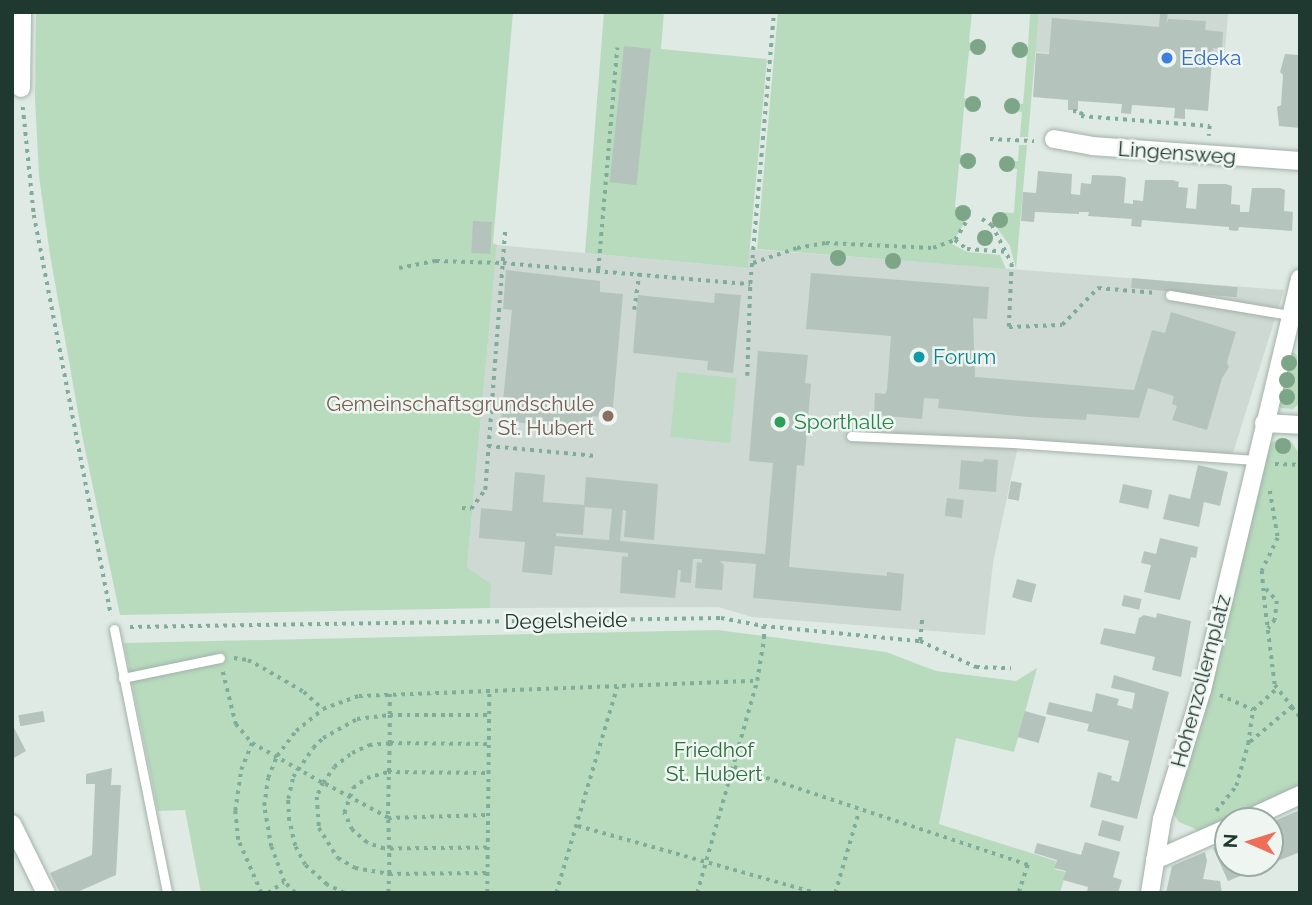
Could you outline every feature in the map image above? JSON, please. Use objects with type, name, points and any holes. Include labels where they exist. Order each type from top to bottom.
[{"type":"street","points":[[21,88],[22,12]]},
{"type":"street","name":"Lingensweg","points":[[1054,139],[1092,146],[1300,161]]},
{"type":"street","name":"Hohenzollernplatz","points":[[1150,893],[1162,820],[1202,690],[1255,460],[1294,316],[1300,279]]},
{"type":"street","points":[[1264,424],[1300,425]]},
{"type":"street","points":[[1275,807],[1300,796]]},
{"type":"street","points":[[12,824],[46,893]]},
{"type":"street","points":[[1155,860],[1214,834]]},
{"type":"lane","points":[[1170,295],[1294,316]]},
{"type":"lane","points":[[852,436],[1013,443],[1255,460]]},
{"type":"lane","points":[[114,629],[167,893]]},
{"type":"lane","points":[[123,678],[220,658]]},
{"type":"path","points":[[747,376],[750,284],[774,12]]},
{"type":"path","points":[[598,270],[617,48]]},
{"type":"path","points":[[21,88],[34,215],[114,629]]},
{"type":"path","points":[[1073,111],[1082,112],[1081,116],[1210,126],[1208,155]]},
{"type":"path","points":[[990,139],[1028,142],[1054,139]]},
{"type":"path","points":[[982,219],[992,225],[1012,264],[1009,327],[1062,325],[1098,288],[1170,295]]},
{"type":"path","points":[[752,264],[797,248],[826,243],[925,249],[955,240],[966,222]]},
{"type":"path","points":[[462,508],[471,509],[485,490],[505,230]]},
{"type":"path","points":[[955,240],[967,249],[1007,252]]},
{"type":"path","points":[[399,268],[436,261],[503,263],[750,284]]},
{"type":"path","points":[[634,310],[639,273]]},
{"type":"path","points":[[488,446],[596,456]]},
{"type":"path","points":[[1269,485],[1278,538],[1262,571],[1276,689],[1300,716]]},
{"type":"path","points":[[1265,587],[1277,601],[1275,620],[1268,629]]},
{"type":"path","name":"Degelsheide","points":[[114,629],[720,618],[762,625],[920,640],[976,667],[1011,668]]},
{"type":"path","points":[[920,640],[922,618]]},
{"type":"path","points":[[697,893],[704,860],[734,767],[757,681],[764,638],[762,625]]},
{"type":"path","points":[[323,709],[304,692],[248,660],[220,658],[236,724],[252,743],[388,818],[487,815]]},
{"type":"path","points":[[295,893],[284,882],[271,847],[264,806],[268,778],[277,756],[296,732],[323,709],[359,696],[390,694],[757,681]]},
{"type":"path","points":[[556,893],[617,687]]},
{"type":"path","points":[[1210,818],[1236,786],[1248,744],[1253,710],[1276,689]]},
{"type":"path","points":[[487,893],[489,691]]},
{"type":"path","points":[[388,893],[390,694]]},
{"type":"path","points":[[1215,694],[1253,710]]},
{"type":"path","points":[[1248,744],[1292,707]]},
{"type":"path","points":[[344,893],[316,876],[295,846],[288,799],[299,769],[318,743],[357,719],[390,715],[489,715]]},
{"type":"path","points":[[252,743],[241,770],[234,811],[238,839],[261,893]]},
{"type":"path","points":[[487,873],[388,874],[355,868],[338,858],[326,843],[318,828],[317,797],[334,767],[352,753],[369,745],[489,744]]},
{"type":"path","points":[[734,767],[859,811],[1028,865],[1019,893]]},
{"type":"path","points":[[487,849],[389,849],[367,843],[352,830],[344,813],[353,788],[367,778],[388,772],[488,774]]},
{"type":"path","points":[[835,893],[859,811]]},
{"type":"path","points":[[578,826],[816,893]]},
{"type":"path","points":[[268,893],[284,882]]},
{"type":"shaded area","points":[[1039,12],[1228,12],[1224,66],[1035,52]]},
{"type":"shaded area","points":[[497,245],[748,268],[750,249],[1284,290],[1232,456],[1018,446],[993,563],[985,635],[752,617],[718,607],[490,608],[491,584],[467,567]]},
{"type":"green space","points":[[36,12],[513,12],[493,243],[497,245],[467,567],[491,584],[490,608],[120,615],[83,440],[50,255],[39,176],[35,98]]},
{"type":"green space","points":[[604,12],[664,12],[661,49],[767,59],[748,268],[585,253]]},
{"type":"green space","points":[[778,12],[972,12],[969,42],[986,45],[985,51],[969,51],[964,98],[981,101],[980,108],[964,107],[960,155],[976,157],[976,164],[959,164],[955,207],[972,210],[952,244],[967,252],[1000,255],[1006,269],[757,249]]},
{"type":"green space","points":[[1039,12],[1028,137],[1020,137],[1022,112],[1006,110],[1006,103],[1023,104],[1027,56],[1012,54],[1011,47],[1028,47],[1030,14]]},
{"type":"green space","points":[[1019,145],[1027,145],[1016,269],[1010,246],[992,221],[998,212],[1014,213],[1017,169],[1001,167],[1001,161],[1018,161]]},
{"type":"green space","points":[[1290,350],[1297,355],[1300,403],[1293,409],[1281,408],[1274,402]]},
{"type":"green space","points":[[677,372],[737,378],[730,443],[670,437]]},
{"type":"green space","points":[[1279,438],[1290,440],[1300,455],[1300,787],[1255,807],[1214,807],[1214,825],[1200,831],[1179,822],[1171,810],[1264,448]]},
{"type":"green space","name":"Friedhof St. Hubert","points":[[717,630],[886,652],[936,671],[1016,681],[1037,668],[1014,752],[956,738],[939,824],[1056,861],[1054,869],[1066,872],[1060,893],[201,893],[185,810],[158,811],[124,643]]},
{"type":"building","points":[[1160,12],[1168,12],[1166,27],[1168,19],[1206,21],[1205,30],[1223,32],[1222,49],[1213,48],[1208,111],[1185,109],[1185,119],[1174,118],[1175,108],[1132,105],[1131,114],[1121,113],[1122,104],[1078,101],[1078,110],[1068,110],[1068,100],[1033,97],[1036,53],[1049,54],[1052,18],[1159,27]]},
{"type":"building","points":[[624,46],[651,49],[637,185],[610,182]]},
{"type":"building","points":[[1285,54],[1300,55],[1300,128],[1279,126],[1277,107],[1281,105],[1283,75],[1280,72]]},
{"type":"building","points":[[1038,171],[1072,174],[1071,194],[1080,195],[1081,183],[1091,184],[1092,175],[1126,178],[1124,203],[1133,204],[1133,200],[1143,201],[1145,180],[1173,180],[1179,182],[1178,187],[1188,188],[1186,208],[1196,209],[1198,184],[1232,186],[1231,204],[1240,205],[1240,212],[1249,212],[1252,188],[1280,188],[1285,190],[1284,211],[1293,212],[1292,231],[1239,227],[1238,231],[1229,230],[1229,227],[1142,220],[1141,227],[1131,226],[1132,219],[1088,216],[1089,212],[1035,212],[1034,222],[1021,221],[1023,192],[1036,193]]},
{"type":"building","points":[[473,221],[492,222],[490,254],[471,253]]},
{"type":"building","points":[[506,270],[600,281],[600,292],[623,294],[612,418],[592,416],[591,429],[501,421],[512,310],[503,309]]},
{"type":"building","points":[[811,273],[989,287],[987,319],[973,318],[975,377],[1134,390],[1152,330],[1165,333],[1171,312],[1236,332],[1227,362],[1229,367],[1222,378],[1207,430],[1172,420],[1177,406],[1172,404],[1174,396],[1148,388],[1139,418],[1087,414],[1086,420],[1029,417],[938,408],[939,399],[924,398],[922,419],[874,415],[875,393],[885,394],[887,390],[891,336],[806,329]]},
{"type":"building","points":[[1132,278],[1238,287],[1237,297],[1131,288]]},
{"type":"building","points":[[715,293],[741,295],[733,373],[707,370],[708,361],[633,353],[638,295],[714,303]]},
{"type":"building","points":[[758,351],[808,355],[805,383],[811,384],[804,466],[797,465],[789,567],[887,576],[887,572],[904,574],[901,611],[753,598],[756,564],[720,561],[724,565],[722,590],[695,588],[697,562],[702,563],[702,559],[693,559],[691,583],[680,582],[681,570],[678,570],[675,598],[620,593],[622,556],[628,557],[628,553],[555,546],[552,575],[522,572],[525,542],[479,538],[481,508],[512,511],[515,472],[545,475],[543,502],[584,505],[586,477],[658,484],[654,540],[624,537],[626,511],[623,510],[620,541],[765,554],[773,463],[749,461]],"holes":[[[585,507],[612,509],[609,540],[556,536],[556,533],[583,535]]]},
{"type":"building","points":[[984,459],[998,460],[996,492],[959,489],[961,460],[983,462]]},
{"type":"building","points":[[1198,465],[1228,472],[1220,506],[1204,502],[1199,527],[1163,519],[1169,494],[1190,499]]},
{"type":"building","points":[[1011,481],[1022,483],[1019,501],[1008,499]]},
{"type":"building","points":[[1123,484],[1152,490],[1148,509],[1119,503]]},
{"type":"building","points":[[947,498],[964,500],[962,518],[945,516]]},
{"type":"building","points":[[1160,538],[1198,547],[1196,558],[1191,557],[1180,600],[1144,592],[1151,565],[1141,563],[1144,551],[1156,554]]},
{"type":"building","points":[[1017,579],[1036,584],[1031,603],[1012,597]]},
{"type":"building","points":[[1124,595],[1142,599],[1139,610],[1122,606]]},
{"type":"building","points":[[1157,613],[1191,621],[1181,677],[1152,670],[1155,657],[1100,644],[1104,628],[1135,634],[1139,618],[1144,615],[1156,618]]},
{"type":"building","points":[[1114,675],[1169,692],[1137,819],[1090,807],[1098,772],[1112,776],[1111,780],[1119,782],[1129,741],[1087,731],[1089,724],[1046,714],[1049,702],[1092,712],[1096,693],[1119,699],[1117,705],[1132,709],[1135,693],[1111,688]]},
{"type":"building","points":[[43,711],[45,722],[20,726],[18,715]]},
{"type":"building","points":[[1025,711],[1046,717],[1039,743],[1018,737]]},
{"type":"building","points":[[12,724],[26,751],[12,759]]},
{"type":"building","points":[[112,768],[111,785],[121,785],[116,875],[75,893],[60,893],[50,873],[92,855],[95,784],[86,784],[86,774]]},
{"type":"building","points":[[1300,810],[1300,852],[1284,858],[1284,817]]},
{"type":"building","points":[[1102,820],[1124,826],[1120,841],[1098,835]]},
{"type":"building","points":[[1085,842],[1120,852],[1113,877],[1122,880],[1118,893],[1087,893],[1088,887],[1063,880],[1066,871],[1054,868],[1057,860],[1034,853],[1037,843],[1081,855]]},
{"type":"building","points":[[1205,852],[1207,861],[1203,879],[1220,881],[1222,893],[1166,893],[1172,866]]},
{"type":"place","name":"Edeka","points":[[1167,58]]},
{"type":"place","name":"Forum","points":[[919,357]]},
{"type":"place","name":"Gemeinschaftsgrundschule St. Hubert","points":[[608,416]]},
{"type":"place","name":"Sporthalle","points":[[780,422]]}]
